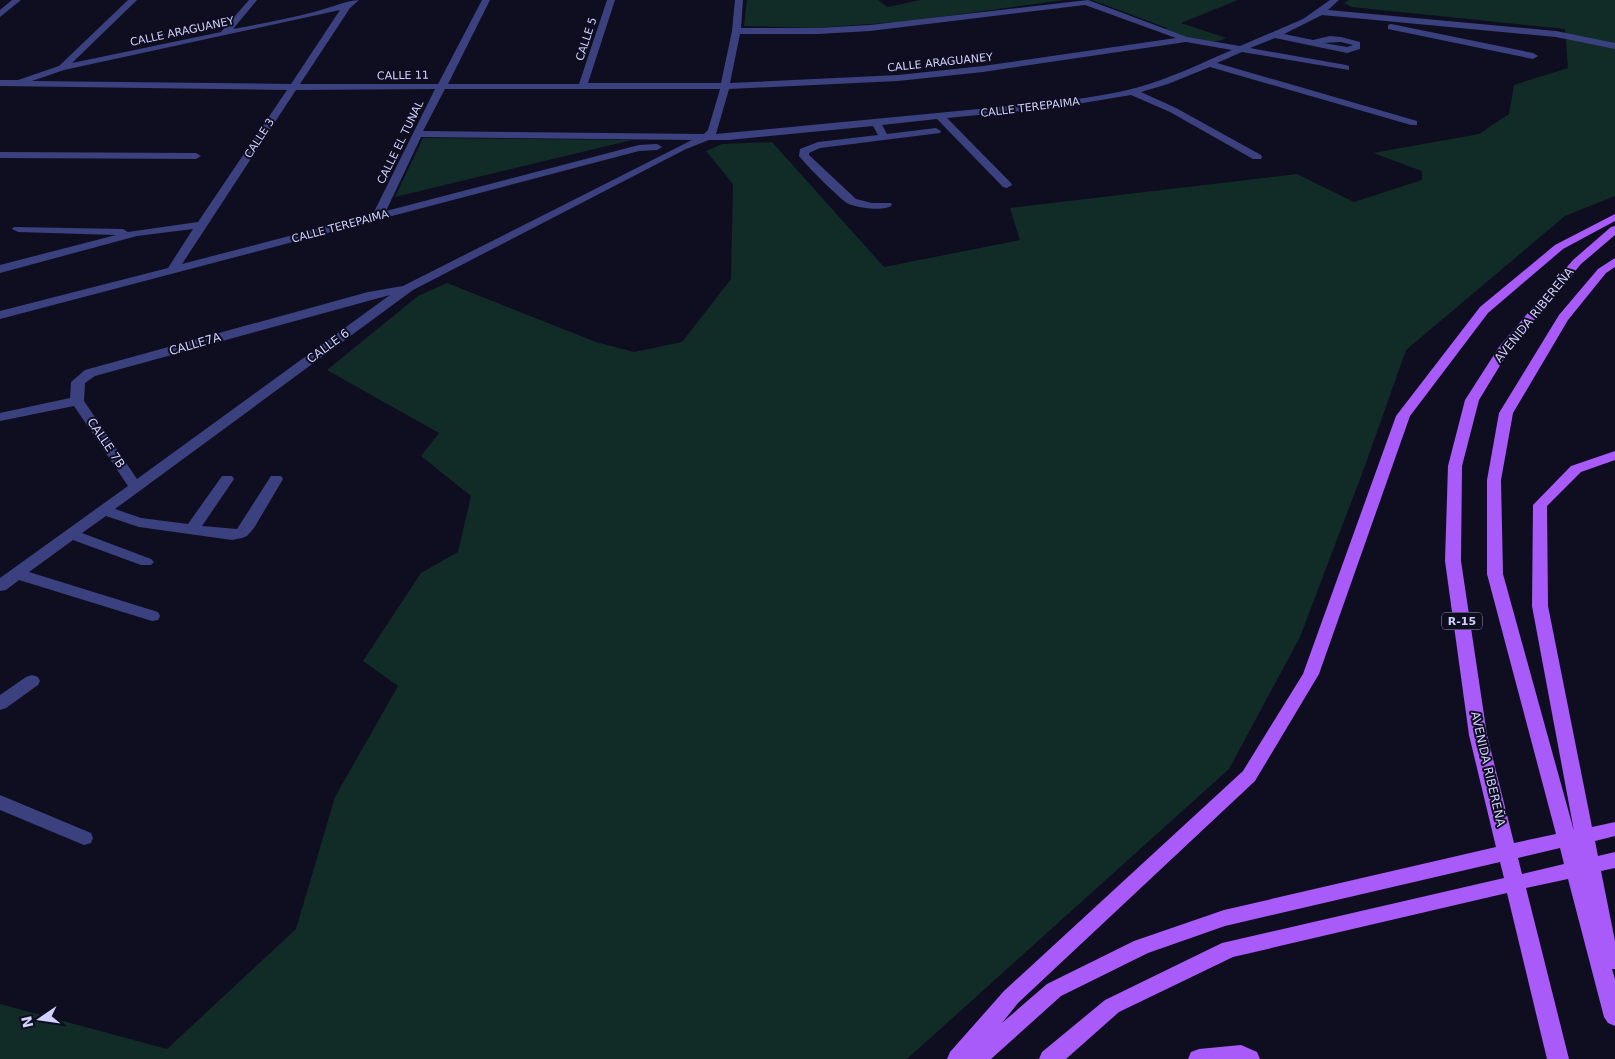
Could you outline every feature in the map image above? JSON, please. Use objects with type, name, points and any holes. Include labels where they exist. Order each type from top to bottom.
[{"type":"main road","points":[[958,1059],[1011,997],[1249,776],[1311,674],[1402,416],[1484,310],[1559,247],[1615,216]]},
{"type":"main road","name":"AVENIDA RIBEREÑA","points":[[1558,1059],[1478,734],[1453,561],[1455,466],[1472,400],[1505,347],[1577,262],[1615,229]]},
{"type":"main road","name":"AVENIDA RIBEREÑA","points":[[1615,261],[1602,271],[1563,318],[1506,413],[1494,480],[1495,574],[1615,1017]]},
{"type":"main road","points":[[1615,455],[1576,469],[1540,505],[1540,606],[1615,991]]},
{"type":"main road","points":[[976,1059],[1054,990],[1141,947],[1224,918],[1615,829]]},
{"type":"main road","points":[[1050,1059],[1112,1006],[1229,949],[1615,860]]},
{"type":"main road","points":[[1199,1059],[1241,1055],[1249,1059]]},
{"type":"street","points":[[0,14],[17,0]]},
{"type":"street","points":[[62,68],[133,0]]},
{"type":"street","points":[[224,34],[254,0]]},
{"type":"street","name":"CALLE EL TUNAL","points":[[378,216],[417,134],[486,0]]},
{"type":"street","name":"CALLE 5","points":[[582,85],[611,0]]},
{"type":"street","points":[[682,147],[705,138],[713,131],[725,86],[736,30],[739,0]]},
{"type":"street","name":"CALLE TEREPAIMA","points":[[705,138],[1053,105],[1133,92],[1210,64],[1274,35],[1322,12],[1335,0]]},
{"type":"street","points":[[736,30],[818,31],[870,28],[1086,2],[1186,39]]},
{"type":"street","name":"CALLE ARAGUANEY","points":[[12,84],[62,68],[224,34],[351,3]]},
{"type":"street","name":"CALLE 3","points":[[172,270],[351,3]]},
{"type":"street","points":[[1322,12],[1556,34],[1615,46]]},
{"type":"street","points":[[1375,17],[1385,24],[1398,29],[1533,56]]},
{"type":"street","points":[[1274,35],[1314,43]]},
{"type":"street","name":"CALLE ARAGUANEY","points":[[725,86],[898,78],[964,71],[1186,39],[1346,68]]},
{"type":"street","points":[[1210,64],[1414,123]]},
{"type":"street","name":"CALLE 11","points":[[0,83],[294,87],[442,85],[725,86]]},
{"type":"street","points":[[0,91],[12,84]]},
{"type":"street","points":[[1133,92],[1173,110],[1257,157]]},
{"type":"street","points":[[940,117],[1007,185]]},
{"type":"street","points":[[876,123],[884,137]]},
{"type":"street","points":[[886,205],[872,206],[852,201],[804,156],[804,151],[818,144],[936,131]]},
{"type":"street","points":[[417,134],[705,138]]},
{"type":"street","name":"CALLE TEREPAIMA","points":[[0,315],[639,148],[682,147]]},
{"type":"street","name":"CALLE 6","points":[[0,586],[409,287],[682,147]]},
{"type":"street","points":[[0,155],[196,156]]},
{"type":"street","points":[[0,269],[137,233],[202,224]]},
{"type":"street","points":[[18,230],[79,230],[137,233]]},
{"type":"street","points":[[63,253],[79,230]]},
{"type":"street","name":"CALLE7A","points":[[77,401],[78,382],[90,373],[372,295],[409,287]]},
{"type":"street","points":[[0,417],[77,401]]},
{"type":"street","name":"CALLE 7B","points":[[77,401],[135,486]]},
{"type":"street","points":[[192,529],[227,479]]},
{"type":"street","points":[[104,510],[140,522],[232,535],[242,533],[276,479]]},
{"type":"street","points":[[71,534],[146,562]]},
{"type":"street","points":[[16,574],[152,616]]},
{"type":"street","points":[[0,704],[32,681]]},
{"type":"street","points":[[0,802],[84,838]]},
{"type":"green space","points":[[747,0],[878,0],[888,7],[920,0],[1064,0],[911,21],[816,28],[744,26]]},
{"type":"green space","points":[[1092,0],[1238,0],[1181,23],[1226,38],[1205,41],[1165,30],[1167,28]]},
{"type":"green space","points":[[1349,0],[1615,0],[1615,196],[1565,216],[1406,350],[1366,463],[1300,637],[1229,769],[907,1059],[0,1059],[0,1004],[167,1049],[296,929],[335,797],[398,686],[363,661],[421,573],[458,552],[471,496],[421,456],[439,433],[327,370],[418,296],[447,283],[596,342],[634,352],[682,342],[731,279],[733,184],[706,151],[722,144],[772,142],[884,267],[1020,240],[1010,208],[1297,174],[1354,202],[1422,180],[1422,171],[1373,153],[1479,134],[1509,114],[1514,85],[1568,68],[1565,29],[1352,7],[1344,3]]},
{"type":"green space","points":[[423,138],[632,140],[395,197]]}]
